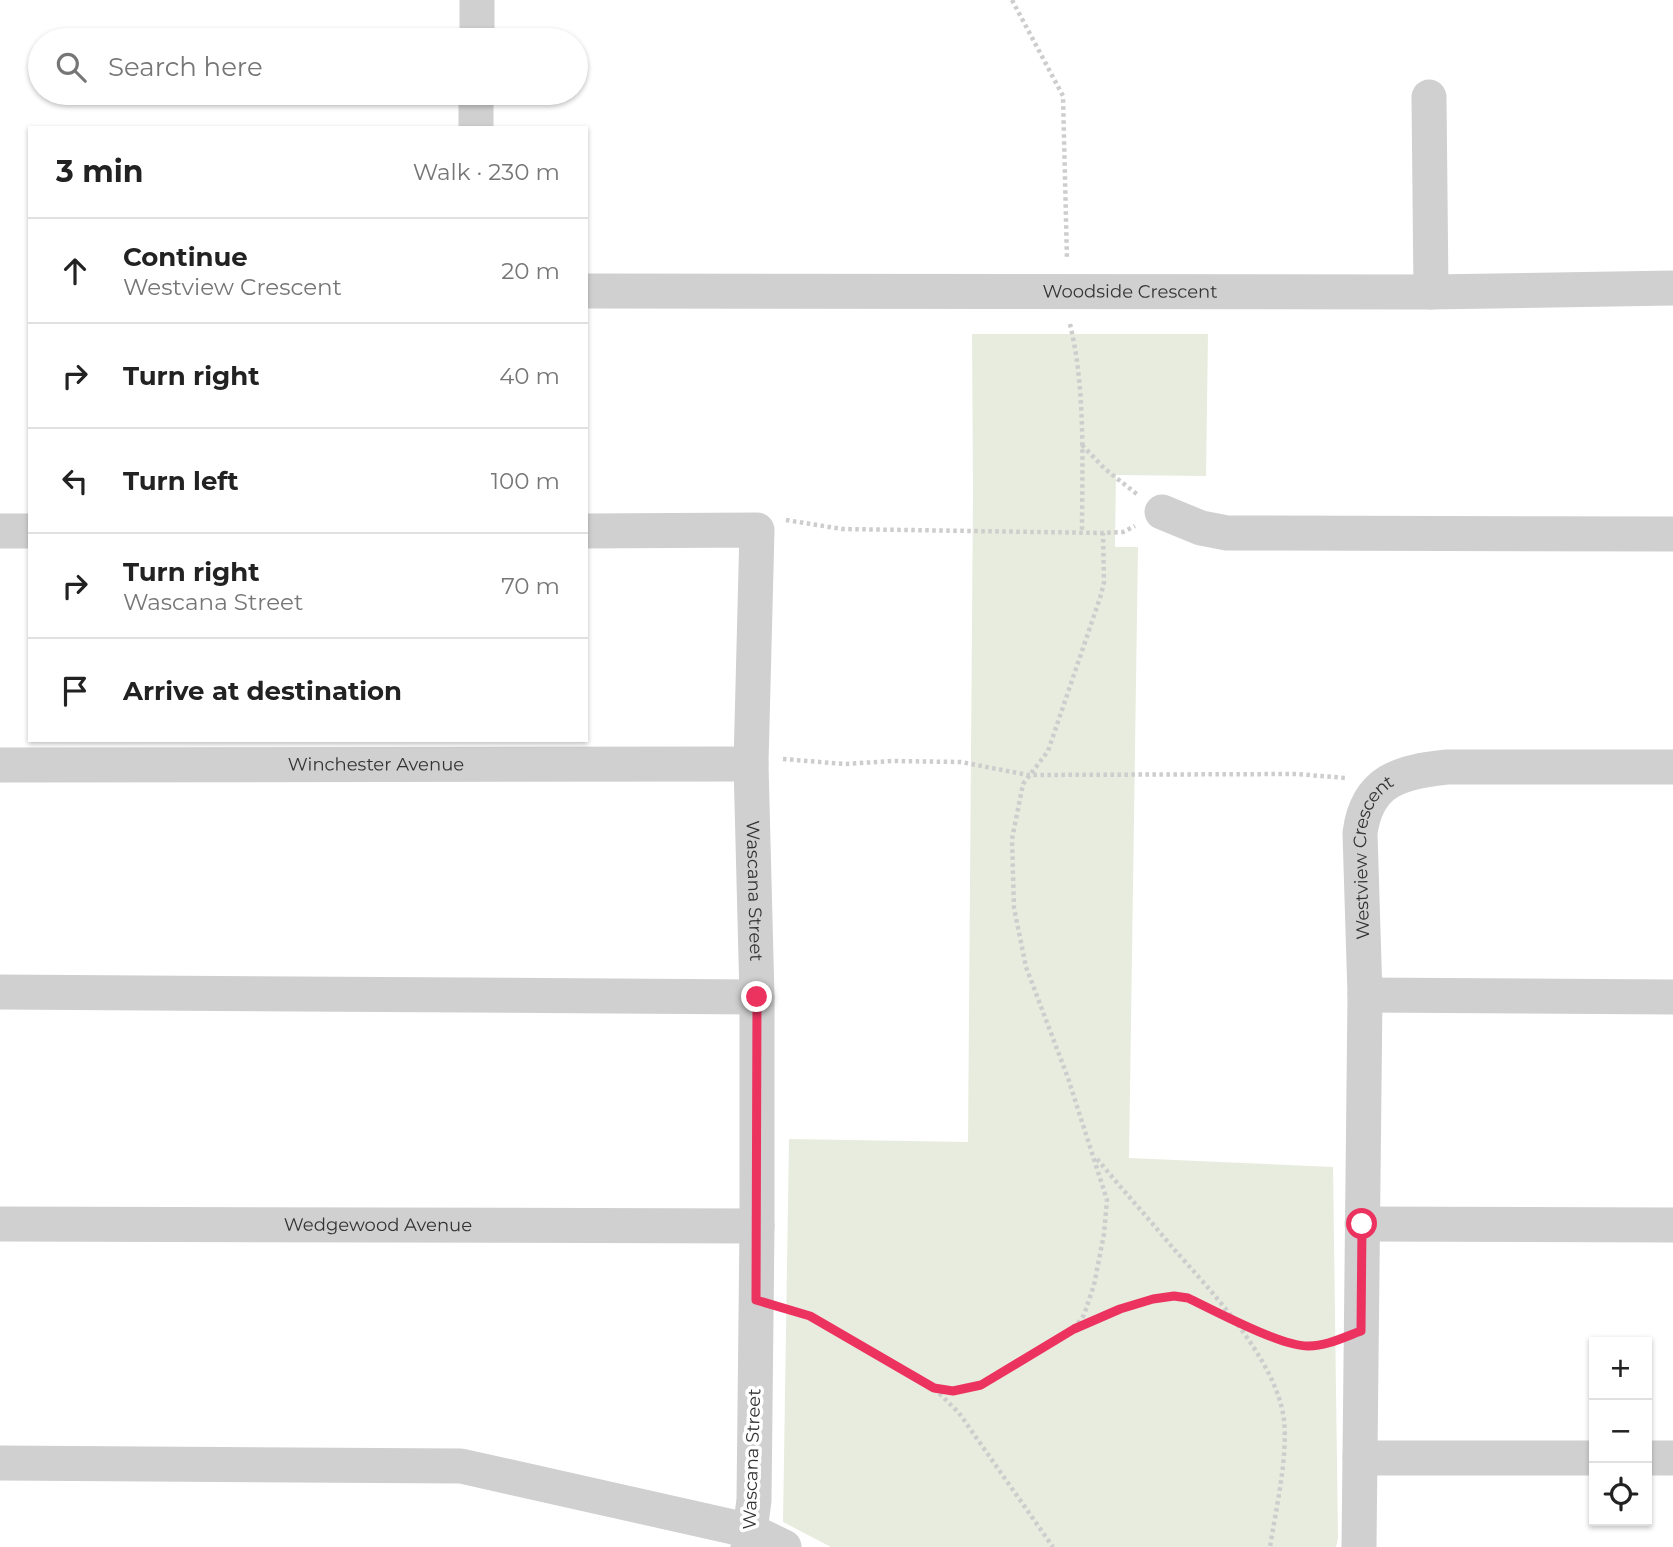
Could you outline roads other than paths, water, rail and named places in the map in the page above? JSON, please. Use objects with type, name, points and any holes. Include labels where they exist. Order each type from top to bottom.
[{"type":"street","points":[[477,0],[477,28]]},
{"type":"street","points":[[1429,97],[1431,292]]},
{"type":"street","points":[[476,126],[477,105]]},
{"type":"street","name":"Woodside Crescent","points":[[588,291],[1431,292],[1673,288]]},
{"type":"street","points":[[1162,512],[1201,528],[1227,533],[1673,534]]},
{"type":"street","name":"Wascana Street","points":[[588,531],[757,530],[751,764],[757,997],[757,1226],[754,1500],[749,1539]]},
{"type":"street","points":[[0,531],[28,531]]},
{"type":"street","name":"Winchester Avenue","points":[[0,765],[751,764]]},
{"type":"street","name":"Westview Crescent","points":[[1359,1547],[1365,995],[1360,833],[1363,813],[1372,796],[1389,781],[1402,774],[1447,766],[1673,766]]},
{"type":"street","points":[[0,992],[757,997]]},
{"type":"street","points":[[1365,995],[1673,997]]},
{"type":"street","name":"Wedgewood Avenue","points":[[0,1224],[757,1226]]},
{"type":"street","points":[[1362,1224],[1673,1225]]},
{"type":"street","points":[[1360,1458],[1589,1458]]},
{"type":"street","points":[[1652,1458],[1673,1458]]},
{"type":"street","points":[[0,1463],[461,1466],[784,1547]]}]
